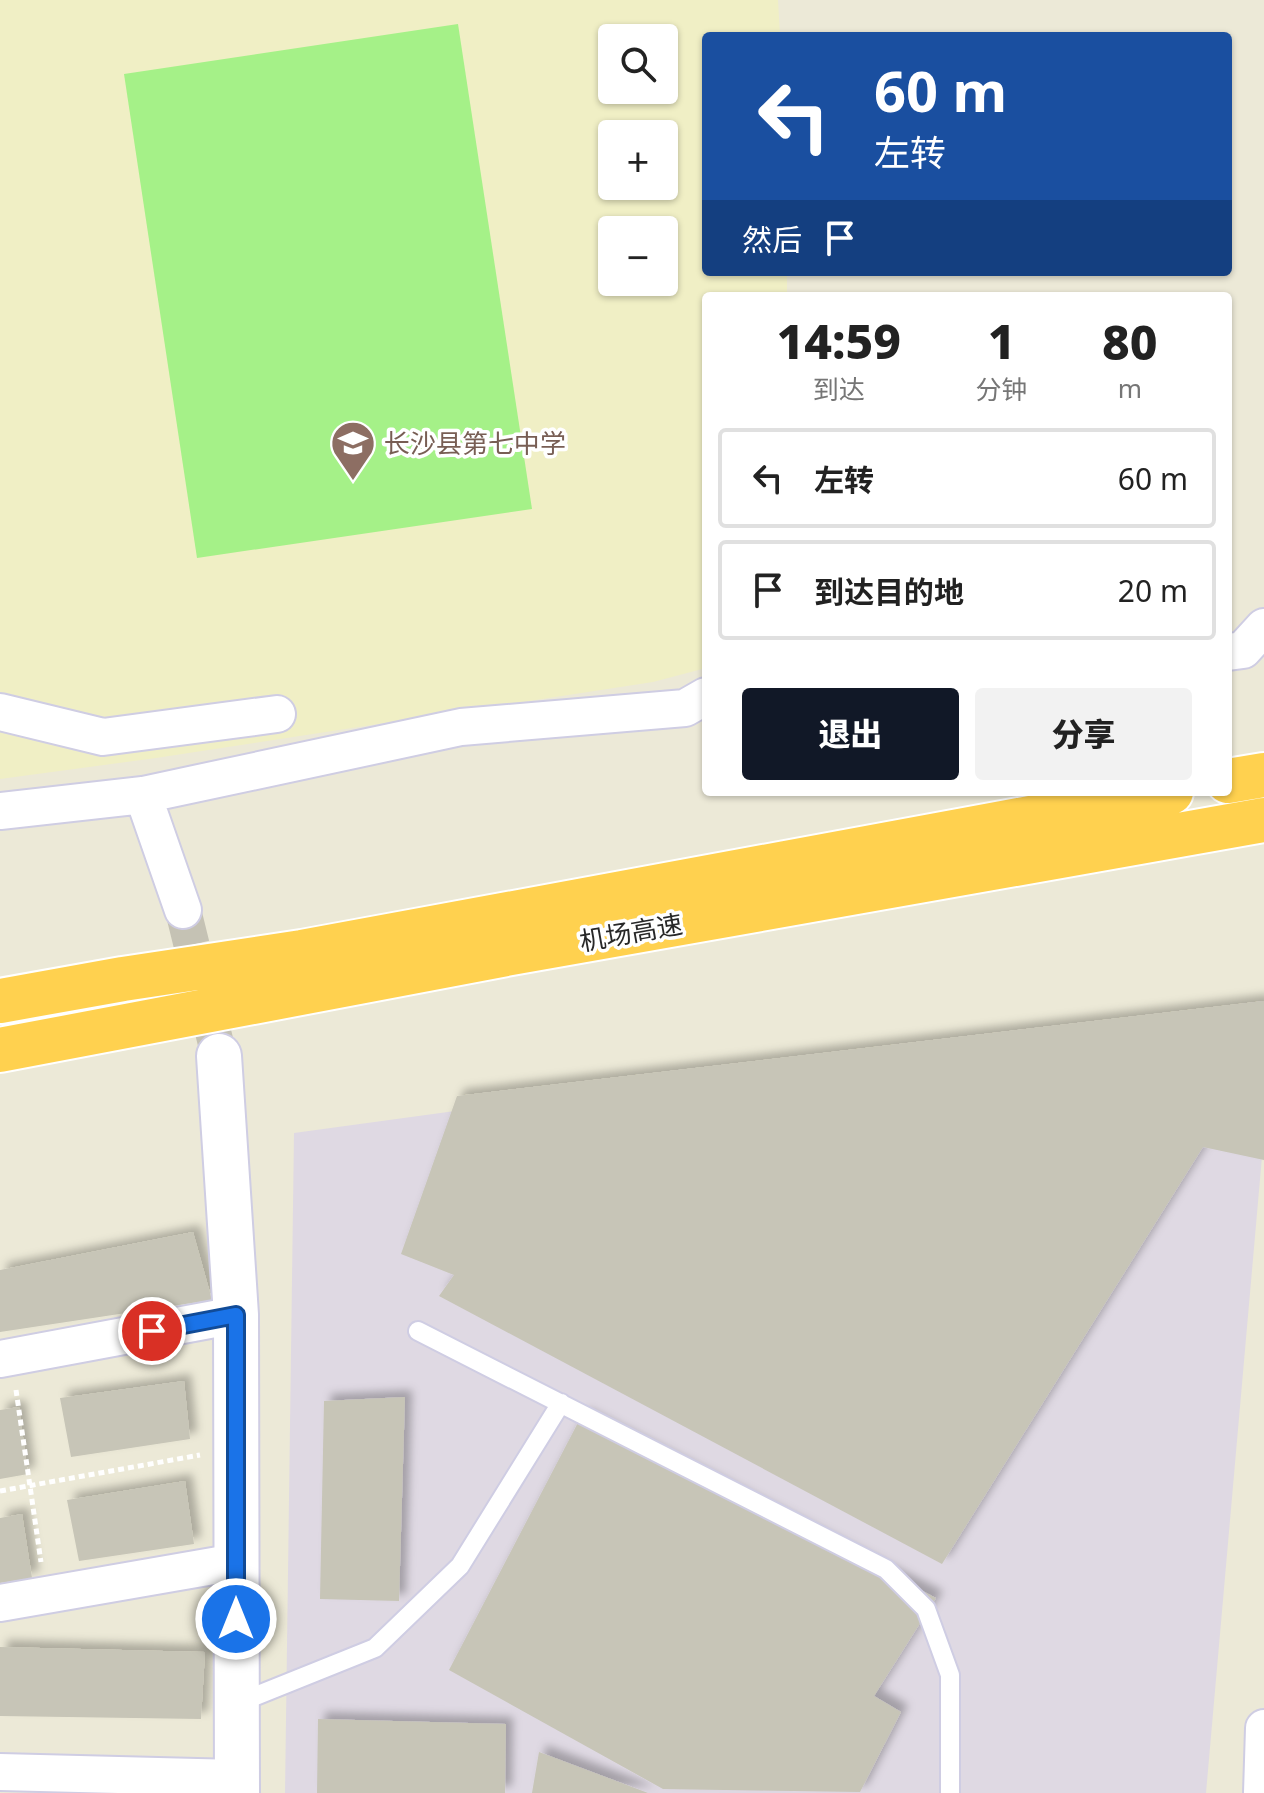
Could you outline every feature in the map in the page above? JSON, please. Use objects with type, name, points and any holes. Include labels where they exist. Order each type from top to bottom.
[{"type":"highway","points":[[1232,780],[1264,775]]},
{"type":"highway","name":"机场高速","points":[[0,1001],[302,952],[1149,796]]},
{"type":"highway","name":"机场高速","points":[[0,1050],[506,954],[1264,820]]},
{"type":"street","points":[[1232,651],[1243,650],[1264,627]]},
{"type":"street","points":[[0,811],[143,795],[461,727],[685,708],[702,698]]},
{"type":"street","points":[[0,712],[103,737],[277,714]]},
{"type":"street","points":[[143,795],[183,910]]},
{"type":"street","points":[[0,1772],[237,1785],[236,1315],[219,1056]]},
{"type":"street","points":[[6,1358],[236,1315]]},
{"type":"street","points":[[0,1603],[236,1562]]},
{"type":"street","points":[[1262,1793],[1264,1728]]},
{"type":"lane","points":[[418,1331],[886,1569],[926,1609],[950,1675],[950,1793]]},
{"type":"lane","points":[[236,1704],[375,1648],[460,1566],[561,1403]]},
{"type":"path","points":[[6,1358],[46,1595]]},
{"type":"path","points":[[0,1491],[236,1448]]},
{"type":"shaded area","name":"长沙县第七中学","points":[[0,0],[778,0],[780,32],[702,32],[702,276],[787,276],[787,292],[702,292],[702,669],[653,682],[0,779]]},
{"type":"shaded area","points":[[1264,1001],[1264,1134],[1206,1793],[285,1793],[294,1133]]},
{"type":"green space","points":[[458,24],[532,509],[197,558],[124,74]]},
{"type":"building","points":[[1264,1001],[1264,1160],[1203,1147],[942,1564],[439,1296],[454,1275],[401,1254],[457,1096]]},
{"type":"building","points":[[193,1232],[212,1300],[0,1332],[0,1270]]},
{"type":"building","points":[[184,1381],[190,1439],[71,1457],[60,1398]]},
{"type":"building","points":[[405,1397],[399,1601],[320,1599],[324,1401]]},
{"type":"building","points":[[19,1407],[28,1474],[0,1479],[0,1410]]},
{"type":"building","points":[[582,1415],[936,1598],[874,1696],[901,1712],[860,1792],[663,1789],[449,1670]]},
{"type":"building","points":[[185,1481],[194,1544],[79,1561],[67,1500]]},
{"type":"building","points":[[22,1514],[32,1578],[0,1583],[0,1518]]},
{"type":"building","points":[[0,1647],[205,1652],[201,1719],[0,1716]]},
{"type":"building","points":[[318,1719],[506,1724],[505,1793],[317,1793]]},
{"type":"building","points":[[539,1752],[648,1793],[532,1793]]},
{"type":"tunnel","points":[[183,910],[219,1056]]},
{"type":"place","name":"长沙县第七中学","points":[[353,482]]},
{"type":"route","points":[[152,1331],[236,1315],[236,1619]]}]
